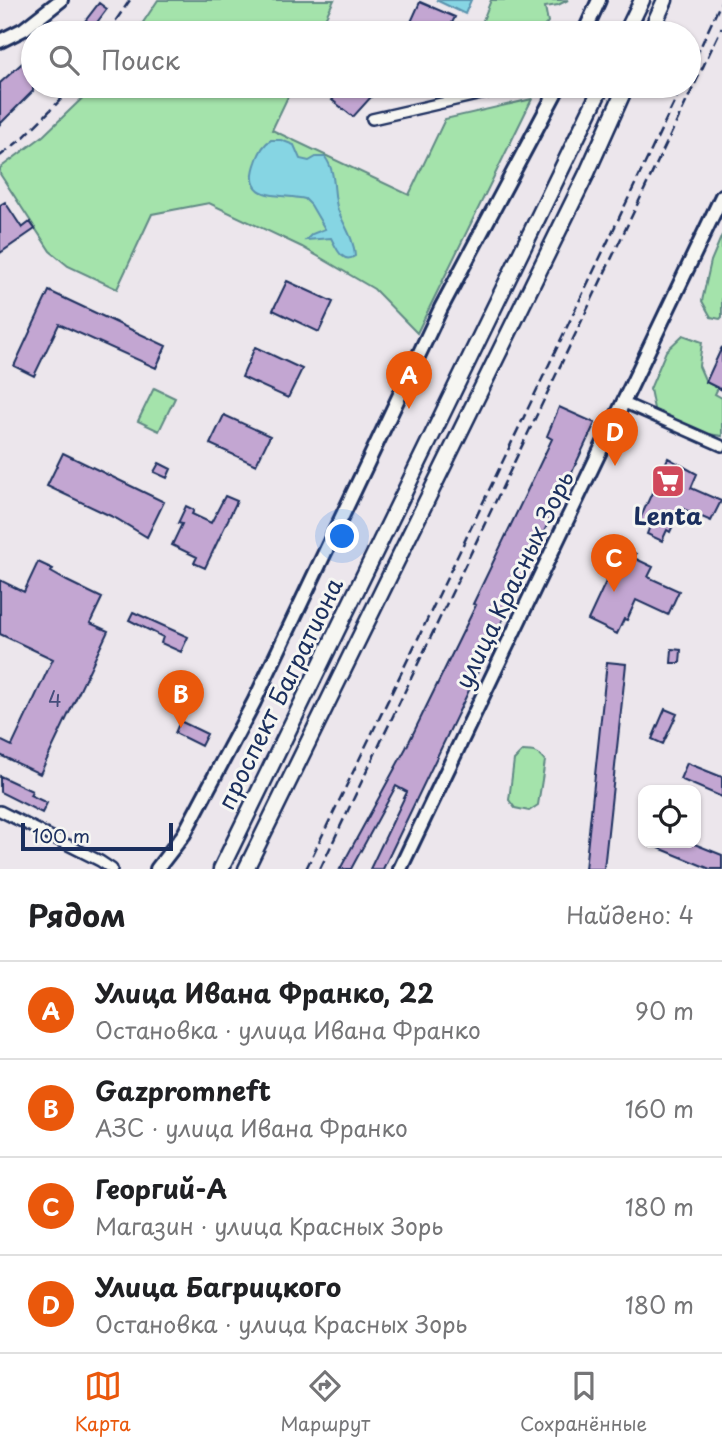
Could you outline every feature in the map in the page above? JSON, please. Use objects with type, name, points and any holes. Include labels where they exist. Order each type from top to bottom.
[{"type":"main road","points":[[632,21],[642,0]]},
{"type":"main road","points":[[655,21],[665,0]]},
{"type":"main road","name":"проспект Багратиона","points":[[221,869],[596,98]]},
{"type":"main road","name":"проспект Багратиона","points":[[246,869],[587,173],[621,98]]},
{"type":"street","points":[[34,21],[61,0]]},
{"type":"street","points":[[589,21],[599,0]]},
{"type":"street","points":[[0,41],[21,30]]},
{"type":"street","points":[[372,119],[464,98]]},
{"type":"street","points":[[157,869],[184,834],[254,702],[441,308],[553,98]]},
{"type":"street","name":"улица Красных Зорь","points":[[400,869],[722,197]]},
{"type":"street","points":[[622,402],[722,446]]},
{"type":"street","points":[[0,811],[112,869]]},
{"type":"green space","points":[[158,0],[334,0],[324,21],[144,21]]},
{"type":"green space","points":[[491,0],[568,0],[545,7],[548,21],[483,21]]},
{"type":"green space","points":[[83,98],[287,98],[272,130],[409,195],[445,119],[532,99],[417,333],[374,289],[302,247],[209,203],[152,214],[117,289],[68,266],[50,251],[0,174],[0,168],[43,136]]},
{"type":"green space","points":[[722,235],[720,319],[711,317],[702,301],[711,261]]},
{"type":"green space","points":[[683,335],[702,342],[699,366],[706,382],[718,388],[715,394],[722,398],[722,436],[702,433],[655,414],[650,389],[666,351]]},
{"type":"green space","points":[[154,388],[175,398],[159,431],[138,421]]},
{"type":"green space","points":[[523,751],[536,753],[545,761],[538,805],[529,811],[515,808],[509,800],[514,760]]},
{"type":"water","points":[[436,0],[471,0],[465,14]]},
{"type":"water","points":[[271,140],[281,140],[294,145],[300,159],[309,161],[316,157],[325,157],[333,176],[338,210],[351,238],[355,256],[343,257],[331,238],[306,240],[312,234],[325,229],[305,199],[266,194],[254,184],[257,159]]},
{"type":"building","points":[[420,2],[455,17],[453,21],[411,21]]},
{"type":"building","points":[[99,3],[107,9],[98,21],[85,21]]},
{"type":"building","points":[[21,64],[21,98],[26,98],[0,124],[0,83]]},
{"type":"building","points":[[334,98],[370,98],[353,117],[332,100]]},
{"type":"building","points":[[5,202],[22,228],[30,222],[35,229],[0,253],[0,205]]},
{"type":"building","points":[[287,281],[333,302],[319,332],[273,310]]},
{"type":"building","points":[[49,291],[166,346],[156,368],[59,324],[34,376],[14,366]]},
{"type":"building","points":[[255,347],[302,369],[288,398],[242,377]]},
{"type":"building","points":[[722,347],[722,390],[706,382]]},
{"type":"building","points":[[559,407],[595,423],[499,628],[383,869],[370,869],[407,792],[396,786],[351,869],[340,869],[406,748],[476,605],[473,604],[552,439],[547,436]]},
{"type":"building","points":[[224,415],[270,436],[256,465],[210,444]]},
{"type":"building","points":[[63,453],[164,502],[147,537],[117,519],[47,486]]},
{"type":"building","points":[[668,458],[697,474],[691,488],[721,501],[711,521],[681,508],[670,532],[667,530],[662,541],[647,534],[650,526],[639,521]]},
{"type":"building","points":[[159,463],[171,469],[167,478],[154,472]]},
{"type":"building","points":[[225,496],[237,501],[205,568],[194,563],[197,557],[172,545],[182,524],[178,523],[186,506],[194,510],[192,514],[211,523]]},
{"type":"building","points":[[622,547],[636,554],[634,558],[653,567],[648,577],[679,591],[668,615],[636,600],[617,634],[588,620]]},
{"type":"building","points":[[38,562],[53,569],[51,572],[67,581],[102,598],[90,623],[108,631],[40,774],[0,755],[0,740],[12,746],[53,659],[0,634],[0,580],[24,592]]},
{"type":"building","points":[[133,612],[188,637],[181,652],[161,643],[163,637],[129,620]]},
{"type":"building","points":[[672,649],[681,650],[680,663],[671,663]]},
{"type":"building","points":[[607,662],[626,664],[604,869],[585,869]]},
{"type":"building","points":[[665,709],[677,714],[663,744],[652,739]]},
{"type":"building","points":[[180,721],[207,734],[201,746],[175,733]]},
{"type":"building","points":[[687,763],[722,777],[722,797],[701,788],[701,785],[680,779]]},
{"type":"building","points":[[0,776],[32,791],[30,795],[47,803],[42,813],[0,792]]},
{"type":"building","points":[[701,847],[722,855],[722,869],[710,869],[659,848]]},
{"type":"railway","points":[[115,21],[130,0]]},
{"type":"railway","points":[[701,46],[722,0]]},
{"type":"railway","points":[[701,71],[722,27]]},
{"type":"railway","points":[[0,156],[23,138],[62,98]]},
{"type":"railway","points":[[306,869],[676,98]]},
{"type":"railway","points":[[320,869],[688,98]]},
{"type":"place","name":"Улица Ивана Франко, 22","points":[[409,409]]},
{"type":"place","name":"Улица Багрицкого","points":[[615,466]]},
{"type":"place","name":"Lenta","points":[[668,481]]},
{"type":"place","name":"Георгий-А","points":[[614,592]]},
{"type":"place","name":"Gazpromneft","points":[[181,728]]}]
